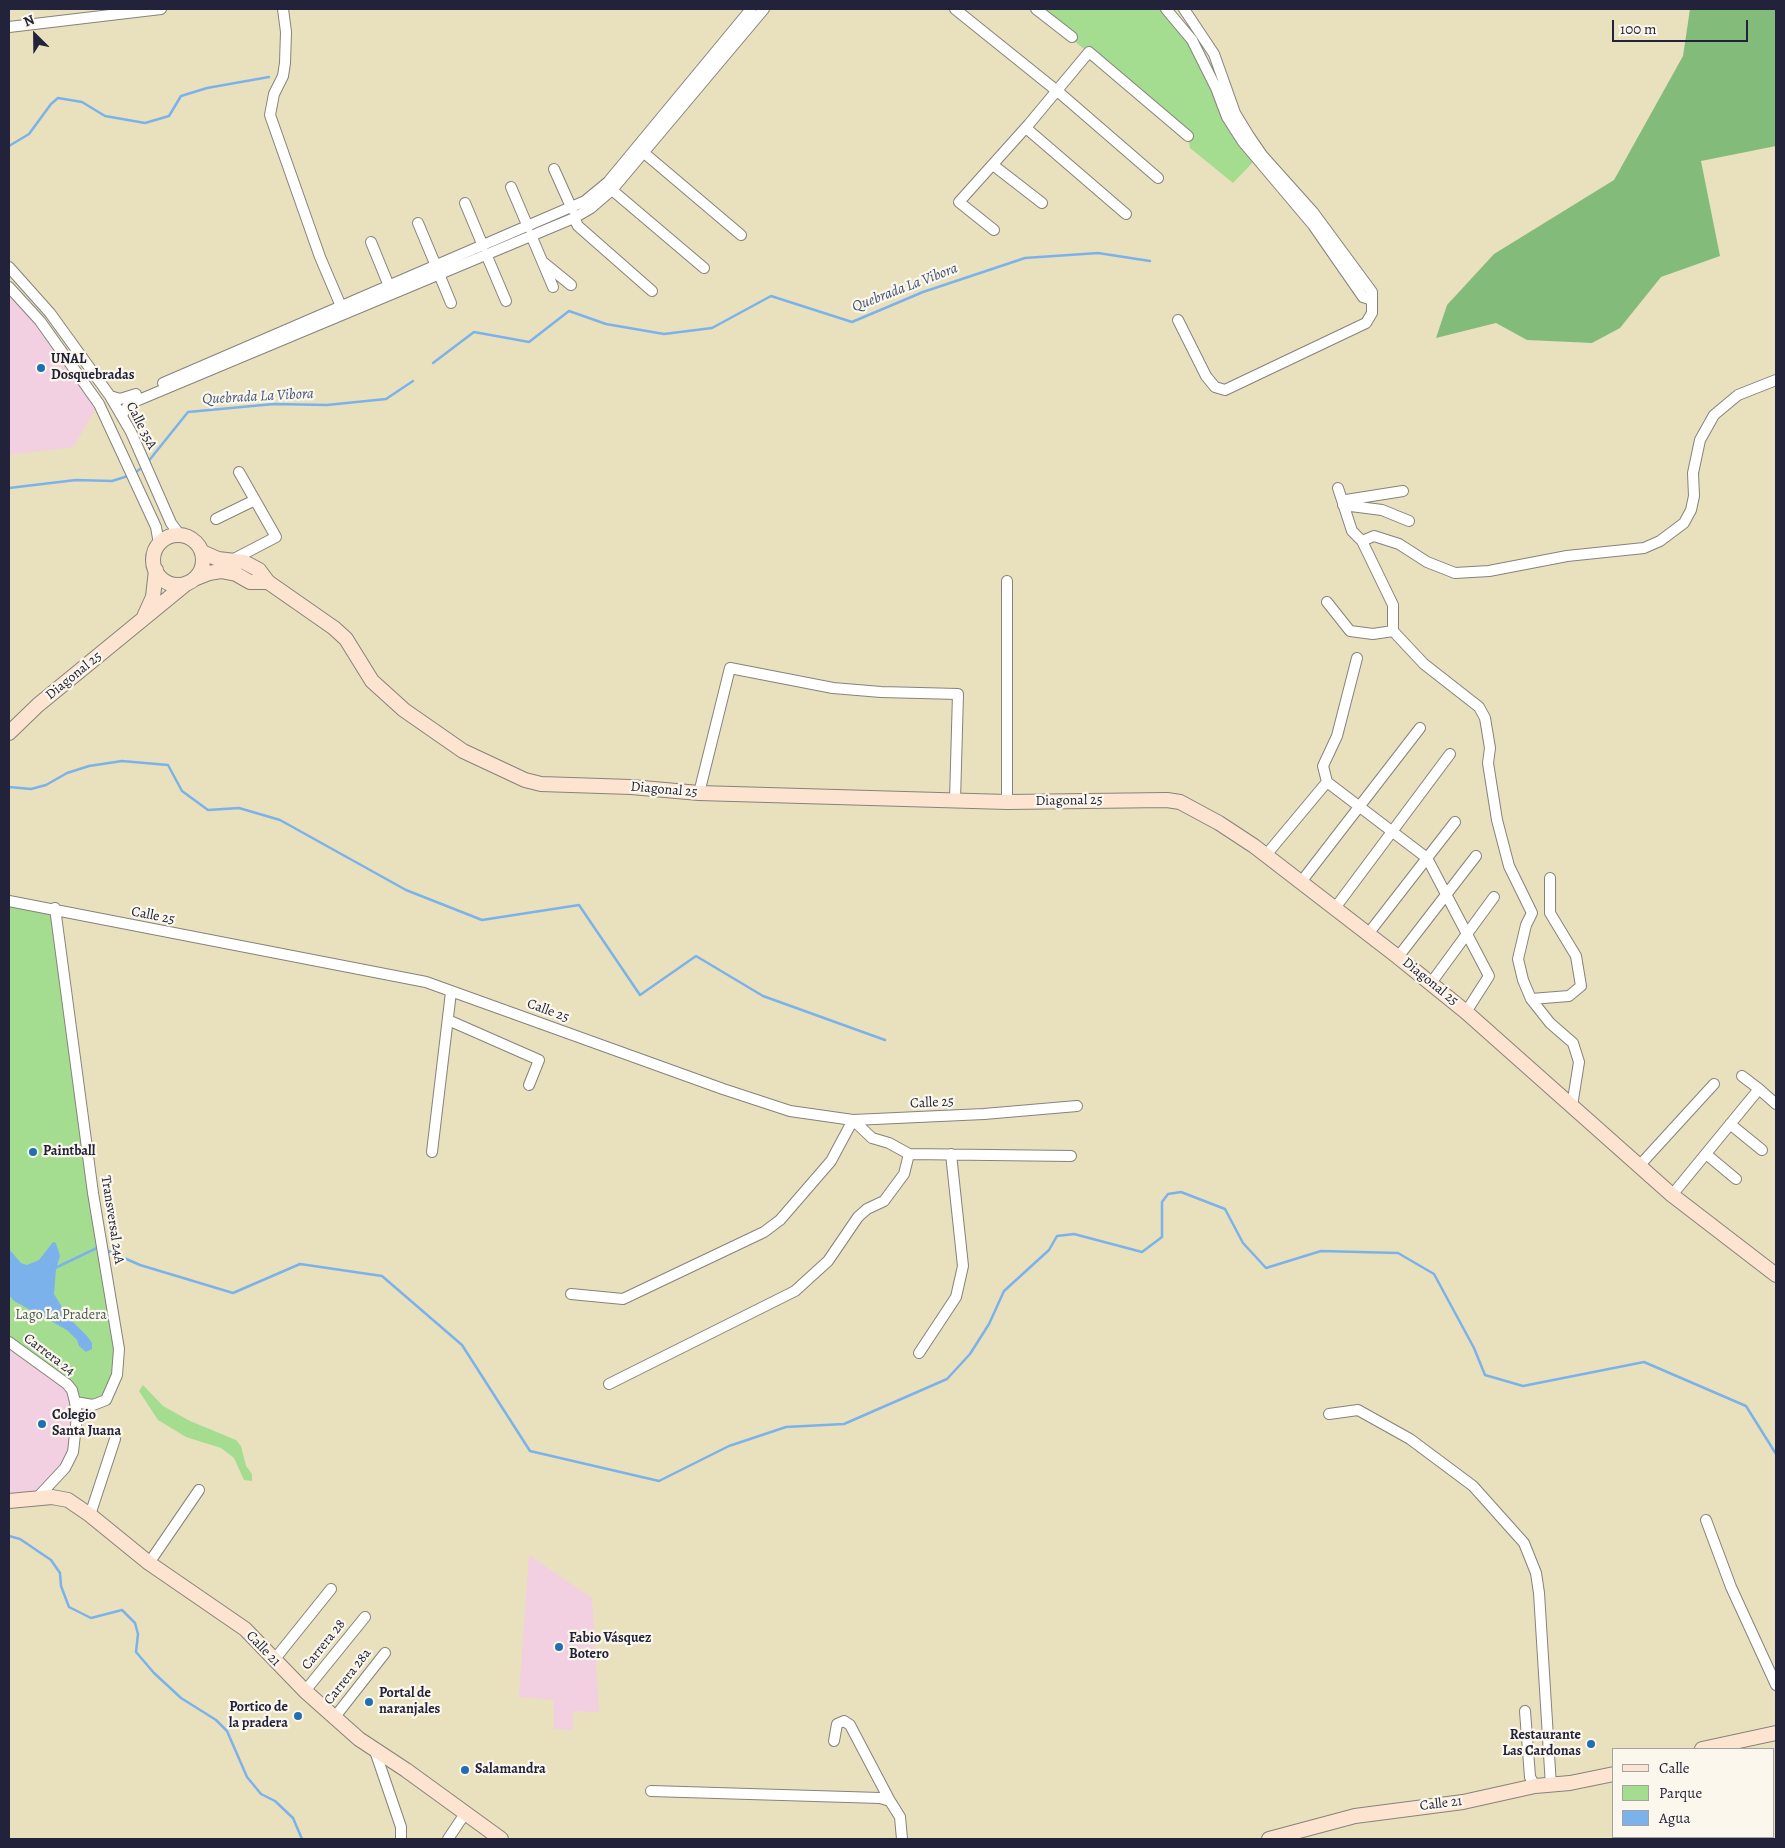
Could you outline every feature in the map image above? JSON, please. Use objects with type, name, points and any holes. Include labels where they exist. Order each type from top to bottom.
[{"type":"street","points":[[9,27],[161,9]]},
{"type":"street","points":[[283,9],[286,32],[285,63],[283,76],[274,94],[270,115],[320,256],[343,310]]},
{"type":"street","points":[[573,213],[608,182],[751,9]]},
{"type":"street","points":[[110,396],[120,400],[126,398],[343,310],[573,213],[592,208],[612,190],[764,9]]},
{"type":"street","points":[[955,9],[1056,90],[1158,178]]},
{"type":"street","points":[[1036,9],[1072,37]]},
{"type":"street","points":[[1166,9],[1192,40],[1209,73],[1227,117],[1243,142],[1313,225],[1362,297],[1372,300]]},
{"type":"street","points":[[1178,320],[1206,376],[1215,387],[1225,390],[1366,323],[1372,313],[1372,292],[1320,220],[1262,155],[1249,136],[1235,113],[1218,63],[1202,34],[1184,9]]},
{"type":"street","points":[[994,230],[959,202],[1026,128],[1089,52],[1188,136]]},
{"type":"street","points":[[1209,73],[1218,63]]},
{"type":"street","points":[[1026,128],[1126,214]]},
{"type":"street","points":[[643,152],[741,235]]},
{"type":"street","points":[[993,165],[1042,204]]},
{"type":"street","points":[[554,169],[578,226],[652,292]]},
{"type":"street","points":[[511,187],[553,287]]},
{"type":"street","points":[[612,190],[704,268]]},
{"type":"street","points":[[466,203],[506,301]]},
{"type":"street","points":[[418,223],[451,303]]},
{"type":"street","points":[[371,242],[389,286]]},
{"type":"street","points":[[542,261],[571,285]]},
{"type":"street","name":"Calle 35A","points":[[9,267],[50,313],[110,396],[131,432],[171,523],[180,535]]},
{"type":"street","points":[[122,415],[129,404],[343,310],[389,286],[438,270]]},
{"type":"street","name":"Calle 35A","points":[[9,287],[40,321],[84,380],[99,404],[156,527],[159,544]]},
{"type":"street","points":[[1362,541],[1374,536],[1382,538],[1399,544],[1427,562],[1455,573],[1489,571],[1567,556],[1644,548],[1660,541],[1684,522],[1691,510],[1694,496],[1692,473],[1700,440],[1714,415],[1738,395],[1776,380]]},
{"type":"street","points":[[209,573],[274,540],[276,537],[239,472]]},
{"type":"street","points":[[1338,488],[1352,531],[1362,541],[1393,605],[1393,631],[1424,664],[1479,707],[1485,718],[1490,748],[1488,763],[1497,820],[1509,866],[1532,913]]},
{"type":"street","points":[[1343,503],[1403,491]]},
{"type":"street","points":[[216,519],[255,500]]},
{"type":"street","points":[[1343,503],[1382,510],[1409,520]]},
{"type":"street","points":[[180,535],[194,540],[202,552],[202,567],[190,581],[180,584],[165,581],[156,570],[154,556],[159,544],[165,539],[180,535]]},
{"type":"street","name":"Diagonal 25","points":[[202,552],[230,561],[244,562],[259,570],[268,582],[334,628],[346,639],[372,681],[404,710],[463,751],[526,780],[541,784],[631,787],[699,793],[1007,802],[1167,800],[1180,802],[1219,823],[1266,855],[1431,983],[1672,1195],[1776,1275]]},
{"type":"street","name":"Diagonal 25","points":[[142,622],[153,597],[156,570]]},
{"type":"street","name":"Diagonal 25","points":[[9,733],[38,705],[190,581],[209,573],[221,571],[236,574],[250,582],[268,582]]},
{"type":"street","points":[[1007,581],[1007,802]]},
{"type":"street","points":[[1327,602],[1350,631],[1373,634],[1393,631]]},
{"type":"street","points":[[1357,658],[1338,736],[1323,766],[1327,782],[1427,858],[1489,976],[1466,1012]]},
{"type":"street","points":[[699,793],[730,668],[833,688],[881,692],[958,694],[954,800]]},
{"type":"street","points":[[1301,882],[1420,728]]},
{"type":"street","points":[[1336,908],[1450,754]]},
{"type":"street","points":[[1266,855],[1327,782]]},
{"type":"street","points":[[1368,934],[1455,822]]},
{"type":"street","points":[[1398,957],[1476,856]]},
{"type":"street","points":[[1531,999],[1569,996],[1581,986],[1576,956],[1550,913],[1550,878]]},
{"type":"street","points":[[1431,983],[1494,896]]},
{"type":"street","name":"Calle 25","points":[[9,900],[426,982],[790,1111],[853,1120],[984,1114],[1077,1106]]},
{"type":"street","name":"Transversal 24A","points":[[55,908],[93,1193],[119,1349],[117,1375],[114,1386],[106,1400],[93,1405],[75,1402]]},
{"type":"street","points":[[1532,913],[1550,913]]},
{"type":"street","points":[[1532,913],[1526,925],[1518,959],[1523,980],[1531,999],[1550,1023],[1573,1044],[1579,1062],[1572,1106]]},
{"type":"street","points":[[432,1152],[451,992]]},
{"type":"street","points":[[448,1020],[539,1060],[530,1085]]},
{"type":"street","points":[[1742,1076],[1776,1104]]},
{"type":"street","points":[[1639,1166],[1714,1084]]},
{"type":"street","points":[[1672,1195],[1759,1089]]},
{"type":"street","points":[[571,1294],[623,1299],[764,1232],[780,1220],[831,1161],[853,1120],[872,1138],[888,1143],[908,1154],[1071,1156]]},
{"type":"street","points":[[1730,1124],[1762,1150]]},
{"type":"street","points":[[609,1384],[795,1290],[828,1262],[858,1217],[867,1209],[884,1201],[904,1174],[908,1154]]},
{"type":"street","points":[[919,1353],[956,1297],[963,1266],[951,1154]]},
{"type":"street","points":[[1706,1154],[1736,1179]]},
{"type":"street","name":"Carrera 24","points":[[9,1342],[67,1384],[72,1390],[75,1402]]},
{"type":"street","points":[[36,1498],[65,1468],[73,1452],[77,1416],[75,1402]]},
{"type":"street","points":[[1329,1414],[1358,1410],[1410,1439],[1473,1486],[1524,1543],[1536,1573],[1539,1594],[1551,1786]]},
{"type":"street","points":[[90,1515],[115,1439]]},
{"type":"street","points":[[149,1564],[199,1490]]},
{"type":"street","name":"Calle 21","points":[[9,1501],[52,1497],[68,1500],[90,1515],[149,1564],[245,1630],[334,1718],[464,1815],[501,1839]]},
{"type":"street","points":[[1706,1520],[1733,1593],[1776,1685]]},
{"type":"street","points":[[274,1660],[331,1589]]},
{"type":"street","name":"Carrera 28","points":[[305,1691],[365,1616]]},
{"type":"street","name":"Carrera 28a","points":[[334,1718],[385,1653]]},
{"type":"street","points":[[1525,1712],[1530,1777],[1535,1786]]},
{"type":"street","points":[[834,1742],[837,1724],[844,1721],[854,1731],[862,1752],[900,1817],[902,1839]]},
{"type":"street","points":[[1706,1748],[1776,1732]]},
{"type":"street","points":[[376,1751],[401,1827],[401,1839]]},
{"type":"street","name":"Calle 21","points":[[1269,1839],[1355,1816],[1463,1802],[1535,1786],[1551,1786],[1612,1774]]},
{"type":"street","points":[[651,1791],[880,1798],[890,1801]]},
{"type":"street","points":[[448,1839],[464,1815]]},
{"type":"shaded area","name":"UNAL Dosquebradas","points":[[9,287],[99,404],[73,447],[9,455]]},
{"type":"shaded area","name":"Colegio Santa Juana","points":[[9,1342],[72,1390],[73,1452],[37,1498],[9,1501]]},
{"type":"shaded area","name":"Fabio Vásquez Botero","points":[[529,1555],[592,1598],[599,1712],[573,1711],[573,1730],[554,1729],[554,1700],[519,1697]]},
{"type":"green space","points":[[1036,9],[1166,9],[1184,29],[1256,159],[1233,183],[1190,148],[1188,136]]},
{"type":"green space","points":[[1690,9],[1776,9],[1776,146],[1701,161],[1720,256],[1661,277],[1620,328],[1592,343],[1527,340],[1496,323],[1436,338],[1447,305],[1494,254],[1614,180],[1683,56]]},
{"type":"green space","name":"Lago La Pradera","points":[[9,901],[55,908],[119,1349],[106,1400],[75,1402],[72,1390],[9,1342]]},
{"type":"green space","points":[[143,1385],[163,1406],[190,1421],[236,1440],[241,1446],[246,1466],[252,1474],[252,1481],[244,1480],[234,1458],[221,1448],[186,1437],[158,1420],[139,1391]]},
{"type":"water","points":[[53,1242],[56,1243],[60,1256],[56,1269],[54,1294],[68,1317],[92,1343],[92,1349],[86,1352],[67,1330],[14,1301],[9,1295],[9,1249],[21,1263],[27,1265],[39,1260]]},
{"type":"waterway","points":[[9,146],[29,134],[51,104],[58,98],[82,102],[105,116],[145,123],[169,116],[181,96],[207,88],[269,77]]},
{"type":"waterway","name":"Quebrada La Vibora","points":[[433,363],[474,332],[529,342],[569,311],[606,324],[664,334],[712,328],[771,296],[852,322],[923,292],[1025,258],[1098,253],[1150,261]]},
{"type":"waterway","name":"Quebrada La Vibora","points":[[147,463],[188,412],[274,404],[327,405],[386,399],[413,381]]},
{"type":"waterway","name":"Quebrada La Vibora","points":[[133,474],[143,467]]},
{"type":"waterway","name":"Quebrada La Vibora","points":[[9,488],[76,480],[112,481],[128,476]]},
{"type":"waterway","points":[[9,787],[31,789],[46,785],[67,773],[89,766],[122,761],[168,765],[182,791],[208,810],[239,808],[280,820],[406,890],[482,920],[579,905],[640,995],[696,956],[763,996],[885,1040]]},
{"type":"waterway","points":[[106,1250],[140,1265],[233,1293],[300,1264],[382,1276],[462,1345],[530,1451],[659,1481],[729,1446],[786,1427],[844,1424],[947,1379],[970,1354],[989,1324],[1004,1291],[1049,1250],[1057,1236],[1074,1234],[1142,1252],[1162,1237],[1162,1202],[1168,1194],[1181,1192],[1225,1209],[1243,1243],[1266,1268],[1321,1251],[1398,1253],[1434,1274],[1474,1348],[1485,1375],[1523,1386],[1644,1362],[1746,1406],[1776,1454]]},
{"type":"waterway","points":[[53,1269],[99,1247]]},
{"type":"waterway","points":[[9,1536],[20,1539],[51,1560],[60,1573],[61,1586],[69,1607],[91,1618],[122,1610],[135,1623],[138,1634],[136,1652],[154,1673],[181,1698],[216,1720],[227,1731],[247,1777],[261,1794],[275,1801],[293,1818],[302,1839]]},
{"type":"place","name":"UNAL Dosquebradas","points":[[41,368]]},
{"type":"place","name":"Paintball","points":[[33,1152]]},
{"type":"place","name":"Colegio Santa Juana","points":[[42,1424]]},
{"type":"place","name":"Fabio Vásquez Botero","points":[[559,1647]]},
{"type":"place","name":"Portal de naranjales","points":[[369,1702]]},
{"type":"place","name":"Portico de la pradera","points":[[298,1716]]},
{"type":"place","name":"Restaurante Las Cardonas","points":[[1591,1744]]},
{"type":"place","name":"Salamandra","points":[[465,1770]]}]
